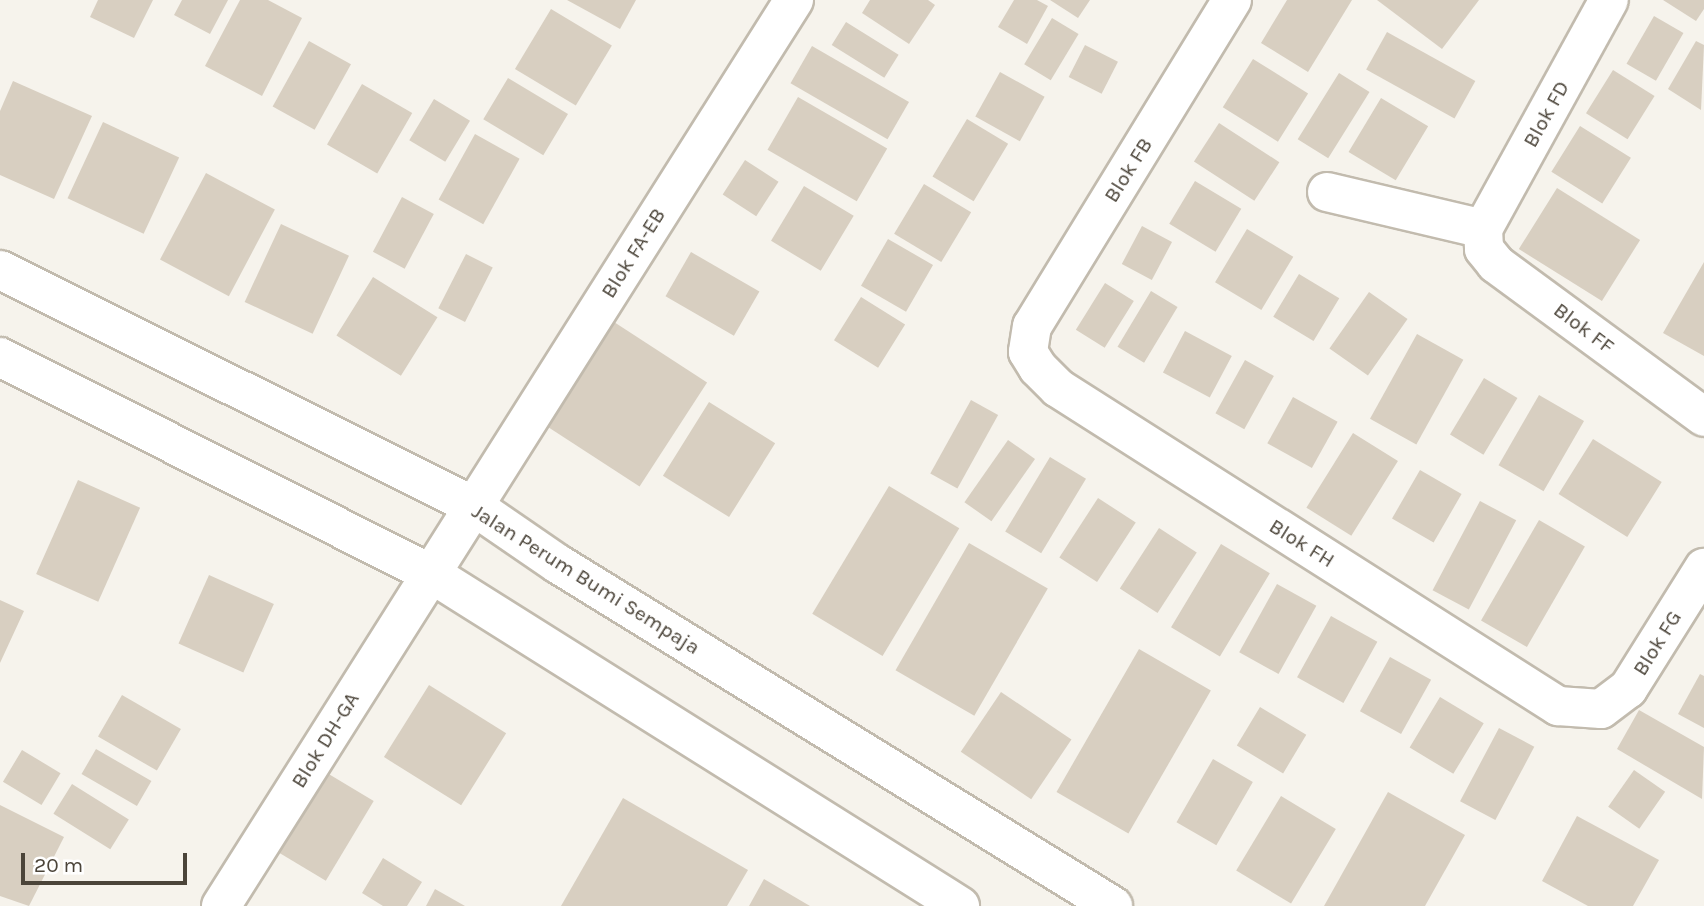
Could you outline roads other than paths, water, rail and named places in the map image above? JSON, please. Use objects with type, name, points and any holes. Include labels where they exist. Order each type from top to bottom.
[{"type":"street","name":"Blok FA-EB","points":[[430,573],[794,0]]},
{"type":"street","name":"Blok FB","points":[[1029,342],[1032,326],[1232,0]]},
{"type":"street","name":"Blok FD","points":[[1483,229],[1609,0]]},
{"type":"street","points":[[1327,192],[1483,229]]},
{"type":"street","name":"Blok FF","points":[[1483,229],[1484,249],[1496,264],[1704,417]]},
{"type":"street","name":"Jalan Perum Bumi Sempaja","points":[[0,270],[472,505],[558,564],[1114,906]]},
{"type":"street","name":"Blok FH","points":[[1029,342],[1028,352],[1038,368],[1069,396],[1558,706],[1601,709]]},
{"type":"street","points":[[0,357],[430,573],[960,906]]},
{"type":"street","name":"Blok FG","points":[[1601,709],[1628,690],[1704,568]]},
{"type":"street","name":"Blok DH-GA","points":[[226,904],[430,573]]}]
